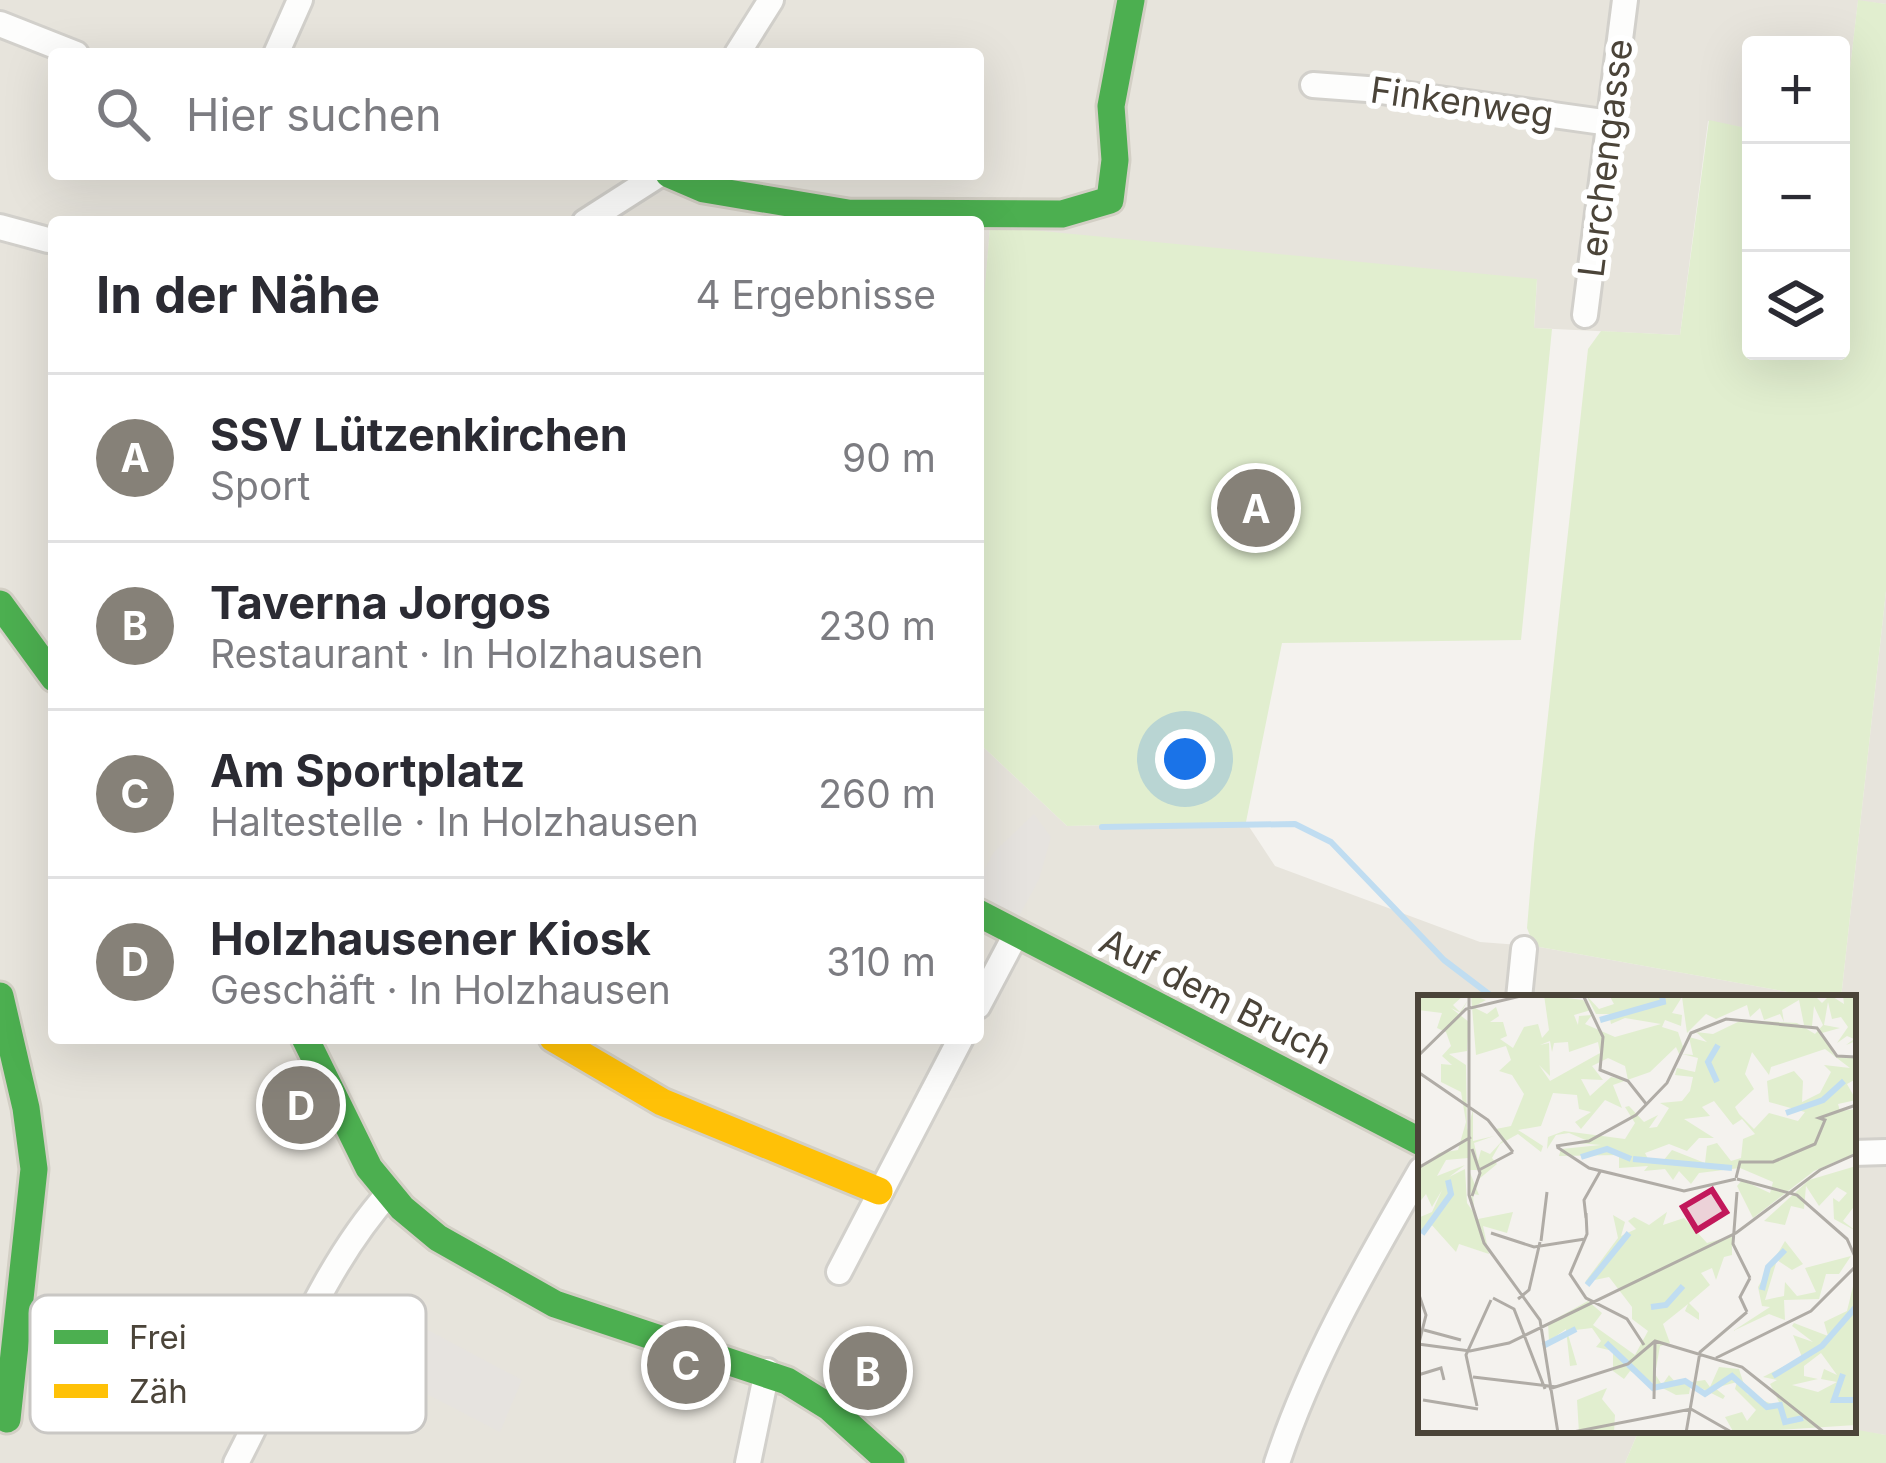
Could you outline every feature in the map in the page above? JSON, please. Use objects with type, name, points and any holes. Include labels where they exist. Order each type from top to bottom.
[{"type":"street","points":[[279,48],[300,0]]},
{"type":"street","points":[[741,48],[772,0]]},
{"type":"street","points":[[683,180],[704,189],[848,212],[1062,214],[1110,200],[1115,160],[1111,106],[1131,0]]},
{"type":"street","name":"Lerchengasse","points":[[1585,315],[1625,0]]},
{"type":"street","points":[[0,24],[61,48]]},
{"type":"street","name":"Finkenweg","points":[[1313,85],[1367,88],[1610,123]]},
{"type":"street","points":[[594,216],[651,180]]},
{"type":"street","points":[[0,227],[47,240]]},
{"type":"street","points":[[0,604],[48,670]]},
{"type":"street","name":"Auf dem Bruch","points":[[984,916],[1418,1140]]},
{"type":"street","points":[[984,995],[1016,934]]},
{"type":"street","points":[[1519,995],[1524,950]]},
{"type":"street","points":[[0,996],[26,1108],[34,1169],[6,1402]]},
{"type":"street","points":[[308,1044],[351,1138],[389,1193],[438,1238],[555,1304],[767,1371],[829,1407],[891,1463]]},
{"type":"street","points":[[563,1044],[662,1102],[879,1191]]},
{"type":"street","points":[[839,1272],[958,1044]]},
{"type":"street","points":[[1856,1153],[1886,1152]]},
{"type":"street","points":[[1277,1463],[1300,1397],[1418,1175]]},
{"type":"street","points":[[320,1295],[352,1237],[389,1193]]},
{"type":"street","points":[[748,1463],[767,1371]]},
{"type":"street","points":[[236,1463],[251,1433]]},
{"type":"shaded area","points":[[0,0],[1886,0],[1886,4],[1858,1],[1850,69],[1850,36],[1742,36],[1742,127],[1708,121],[1680,335],[1534,328],[1537,280],[990,227],[984,305],[984,216],[48,216],[48,1044],[984,1044],[984,748],[1067,826],[1246,822],[1275,866],[1480,942],[1534,946],[1804,995],[1418,995],[1418,1433],[1638,1433],[1625,1463],[0,1463]]},
{"type":"shaded area","points":[[1886,591],[1886,1435],[1858,1431],[1856,995],[1841,995]]},
{"type":"shaded area","points":[[1034,814],[1051,837],[1039,879],[1018,918],[984,899],[984,870],[994,852]]},
{"type":"shaded area","points":[[426,1329],[522,1380],[500,1432],[426,1394]]},
{"type":"green space","points":[[1858,0],[1886,4],[1886,591],[1841,995],[1804,995],[1534,946],[1527,928],[1588,349],[1601,331],[1680,335],[1709,120],[1742,127],[1742,360],[1850,360],[1850,68]]},
{"type":"green space","points":[[990,226],[1537,279],[1534,328],[1552,329],[1521,640],[1282,643],[1246,822],[1067,826],[984,748],[984,298]]},
{"type":"green space","points":[[1856,1370],[1858,1430],[1886,1435],[1886,1463],[1625,1463],[1638,1433],[1856,1433]]},
{"type":"waterway","points":[[1102,827],[1295,824],[1331,842],[1444,960],[1490,995]]},
{"type":"traffic: fast","points":[[683,180],[704,189],[848,213],[1062,214],[1110,200],[1115,160],[1111,106],[1131,0]]},
{"type":"traffic: fast","points":[[0,604],[48,670]]},
{"type":"traffic: fast","points":[[984,916],[1418,1140]]},
{"type":"traffic: fast","points":[[0,996],[26,1108],[34,1169],[7,1419]]},
{"type":"traffic: fast","points":[[308,1044],[369,1168],[402,1208],[438,1238],[555,1304],[787,1381],[829,1407],[891,1463]]},
{"type":"traffic: slow","points":[[563,1044],[662,1102],[879,1191]]},
{"type":"place","name":"SSV Lützenkirchen","points":[[1256,508]]},
{"type":"place","name":"Holzhausener Kiosk","points":[[301,1105]]},
{"type":"place","name":"Am Sportplatz","points":[[686,1365]]},
{"type":"place","name":"Taverna Jorgos","points":[[868,1371]]}]
